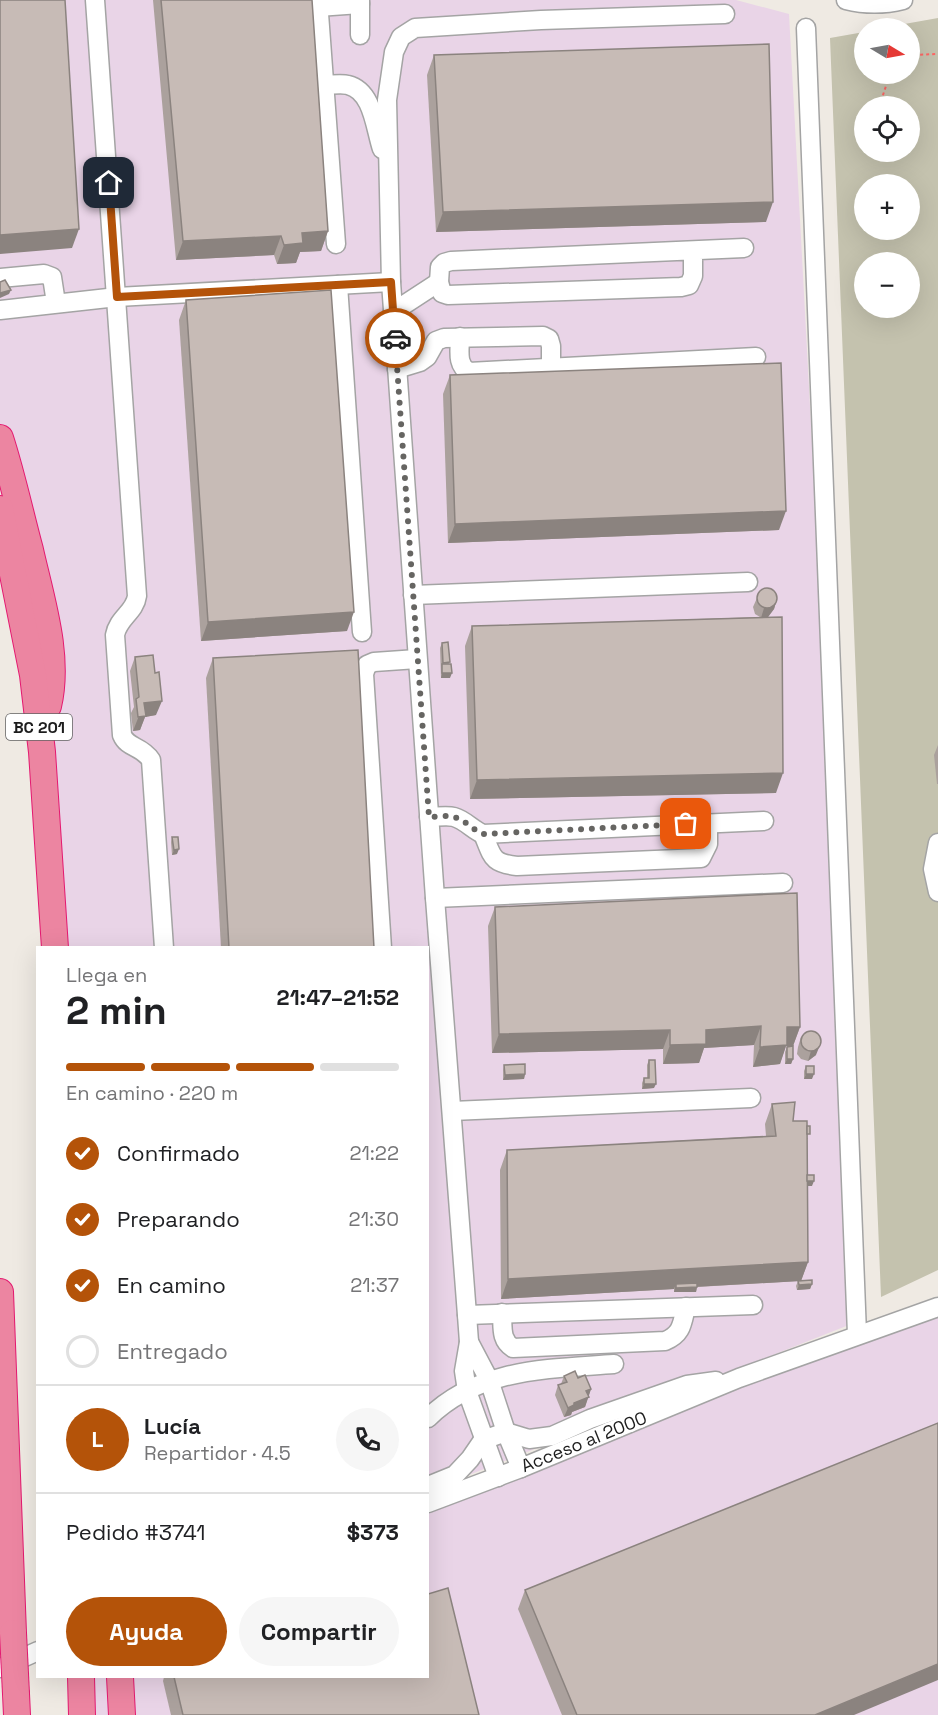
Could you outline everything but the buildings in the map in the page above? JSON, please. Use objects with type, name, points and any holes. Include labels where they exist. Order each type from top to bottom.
[{"type":"highway","points":[[0,438],[10,469],[39,590],[52,657],[50,699],[41,738]]},
{"type":"highway","name":"BC 201","points":[[0,509],[33,675],[41,738],[55,946]]},
{"type":"highway","points":[[0,1292],[16,1704]]},
{"type":"highway","points":[[81,1678],[82,1715]]},
{"type":"highway","points":[[120,1678],[122,1715]]},
{"type":"street","points":[[95,0],[137,596],[135,605],[119,623],[116,635],[122,735],[125,742],[146,752],[152,760],[164,946]]},
{"type":"street","points":[[846,0],[864,5],[903,0]]},
{"type":"street","points":[[336,244],[318,4],[360,2],[360,35]]},
{"type":"street","points":[[498,1477],[466,1391],[464,1371],[469,1342],[452,1110],[436,1026],[435,898],[391,282],[387,100],[394,52],[401,37],[415,28],[541,20],[725,14]]},
{"type":"street","points":[[806,28],[856,1334]]},
{"type":"street","points":[[324,85],[346,84],[356,88],[365,96],[389,170]]},
{"type":"street","points":[[693,251],[693,276],[689,285],[681,287],[448,296],[442,293],[439,282],[440,267],[451,261],[744,248]]},
{"type":"street","points":[[0,278],[44,274],[52,277],[57,303]]},
{"type":"street","points":[[0,310],[117,297],[391,282]]},
{"type":"street","points":[[393,312],[439,282]]},
{"type":"street","points":[[339,285],[362,632]]},
{"type":"street","points":[[397,369],[420,362],[427,357],[436,341],[460,337],[543,336],[549,339],[551,346],[551,368]]},
{"type":"street","points":[[460,337],[460,363],[463,369],[470,372],[756,357]]},
{"type":"street","points":[[413,595],[748,582]]},
{"type":"street","points":[[382,946],[364,674],[367,665],[374,662],[417,659]]},
{"type":"street","points":[[429,817],[453,816],[463,821],[472,830],[483,834],[764,821]]},
{"type":"street","points":[[483,834],[493,857],[501,864],[671,860],[701,858],[708,844],[708,823]]},
{"type":"street","points":[[938,843],[933,869],[938,892]]},
{"type":"street","points":[[435,898],[783,883]]},
{"type":"street","points":[[452,1110],[752,1098]]},
{"type":"street","points":[[467,1315],[753,1305]]},
{"type":"street","points":[[502,1313],[503,1336],[506,1343],[513,1348],[665,1341],[675,1337],[681,1328],[686,1307]]},
{"type":"street","name":"Acceso al 2000","points":[[429,1503],[521,1468],[739,1378],[856,1334],[937,1308]]},
{"type":"street","points":[[469,1342],[489,1380],[521,1468]]},
{"type":"street","points":[[429,1417],[439,1407],[489,1380],[530,1371],[614,1364]]},
{"type":"street","name":"Acceso al 2000","points":[[506,1432],[529,1439],[552,1436],[590,1419],[687,1385],[739,1378]]},
{"type":"street","points":[[429,1486],[455,1475],[483,1440],[506,1432]]},
{"type":"street","points":[[0,1668],[36,1653]]},
{"type":"path","points":[[920,55],[938,54]]},
{"type":"shaded area","points":[[0,0],[736,0],[789,14],[859,1321],[429,1491],[429,946],[68,946],[40,606],[0,425]]},
{"type":"shaded area","points":[[938,18],[938,1270],[881,1297],[830,38],[854,34],[854,84],[920,84],[920,21]]},
{"type":"shaded area","points":[[938,1302],[938,1715],[82,1715],[93,1678],[429,1678],[429,1500]]},
{"type":"way so far","points":[[395,338],[429,817],[453,816],[463,821],[472,830],[483,834],[686,824]]},
{"type":"route","points":[[109,183],[117,297],[391,282],[395,338]]}]
